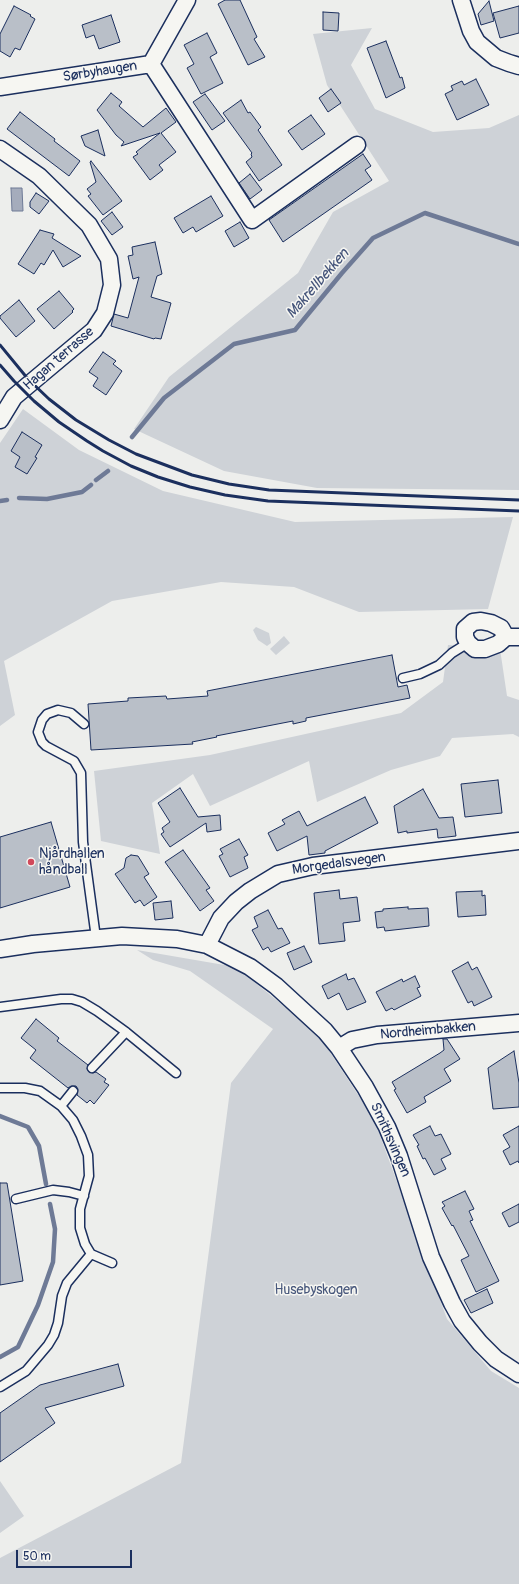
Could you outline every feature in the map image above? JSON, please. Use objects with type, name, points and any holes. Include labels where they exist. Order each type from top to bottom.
[{"type":"street","name":"Sørbyhaugen","points":[[0,87],[151,64],[187,0]]},
{"type":"street","points":[[464,2],[471,31],[477,42],[496,58],[509,64],[519,66]]},
{"type":"street","points":[[151,64],[252,220],[357,145]]},
{"type":"street","name":"Hagan terrasse","points":[[0,149],[39,176],[89,225],[109,259],[112,284],[105,313],[94,330],[14,397],[0,420]]},
{"type":"street","points":[[481,621],[491,623],[501,628],[512,637],[485,649],[475,649],[468,643],[465,637],[465,630],[473,622],[481,621]]},
{"type":"street","name":"Morgedalsvegen","points":[[206,945],[221,918],[236,902],[250,891],[283,873],[313,866],[519,841]]},
{"type":"street","points":[[0,949],[122,936],[177,939],[206,945]]},
{"type":"street","name":"Smithsvingen","points":[[206,945],[250,967],[276,986],[325,1031],[339,1048],[365,1087],[387,1127],[402,1163],[431,1257],[452,1303],[462,1321],[480,1343],[496,1359],[519,1374]]},
{"type":"street","name":"Nordheimbakken","points":[[339,1048],[352,1040],[377,1035],[519,1023]]},
{"type":"lane","points":[[403,678],[420,674],[438,665],[452,653],[468,643]]},
{"type":"lane","points":[[84,724],[71,713],[58,710],[47,714],[42,720],[38,732],[42,742],[46,746],[74,761],[81,773],[83,842],[96,938]]},
{"type":"lane","points":[[0,1007],[61,999],[72,999],[82,1002],[97,1010],[176,1073]]},
{"type":"lane","points":[[92,1068],[126,1032]]},
{"type":"lane","points":[[0,1088],[25,1088],[40,1091],[62,1106],[73,1120],[88,1155],[89,1176],[80,1209],[80,1228],[85,1244],[91,1254],[112,1263]]},
{"type":"lane","points":[[62,1106],[72,1091]]},
{"type":"lane","points":[[16,1199],[53,1190],[84,1196]]},
{"type":"lane","points":[[0,1387],[26,1371],[48,1345],[54,1335],[61,1308],[62,1296],[67,1284],[91,1254]]},
{"type":"green space","points":[[372,28],[351,65],[375,109],[433,132],[489,128],[519,115],[519,490],[317,488],[224,471],[134,429],[169,377],[298,273],[333,212],[389,181],[327,85],[313,34]]},
{"type":"green space","points":[[23,409],[79,450],[163,491],[295,522],[513,517],[488,609],[359,612],[294,587],[221,582],[112,601],[4,661],[15,715],[0,726],[0,443]]},
{"type":"green space","points":[[256,627],[269,633],[271,643],[267,646],[258,640],[253,630]]},
{"type":"green space","points":[[284,636],[290,643],[276,655],[270,649]]},
{"type":"green space","points":[[448,645],[500,649],[507,696],[519,700],[519,737],[513,734],[452,738],[440,756],[391,770],[317,802],[309,761],[210,806],[193,774],[152,803],[160,854],[101,841],[94,771],[210,755],[401,713],[443,682]]},
{"type":"green space","name":"Husebyskogen","points":[[137,950],[236,967],[318,1034],[374,1119],[447,1319],[491,1371],[519,1388],[519,1584],[0,1584],[0,1558],[181,1463],[231,1083],[273,1029],[190,971],[153,960]]},
{"type":"green space","points":[[0,1481],[24,1516],[0,1533]]},
{"type":"water","points":[[11,188],[22,188],[23,211],[12,211]]},
{"type":"building","points":[[225,0],[240,0],[257,37],[254,39],[265,57],[248,65],[218,4]]},
{"type":"building","points":[[489,1],[494,21],[481,25],[478,14]]},
{"type":"building","points":[[14,6],[31,15],[30,16],[35,19],[20,50],[15,48],[10,57],[0,51],[0,34]]},
{"type":"building","points":[[519,6],[519,33],[500,38],[493,13]]},
{"type":"building","points":[[323,12],[339,13],[338,31],[323,30]]},
{"type":"building","points":[[111,15],[120,42],[99,49],[94,35],[86,38],[82,25]]},
{"type":"building","points":[[207,33],[217,53],[210,57],[223,83],[201,94],[187,68],[194,64],[184,45]]},
{"type":"building","points":[[386,41],[400,78],[402,77],[405,88],[386,98],[367,48]]},
{"type":"building","points":[[476,79],[489,105],[457,120],[445,94],[453,90],[451,86],[462,81],[464,85]]},
{"type":"building","points":[[331,89],[341,103],[328,112],[319,98]]},
{"type":"building","points":[[111,93],[122,102],[119,106],[143,127],[166,108],[176,122],[161,133],[176,152],[159,165],[163,170],[150,180],[133,157],[138,154],[136,152],[160,133],[121,146],[124,142],[116,135],[97,110]]},
{"type":"building","points":[[205,94],[225,121],[212,130],[193,102]]},
{"type":"building","points":[[241,100],[248,113],[250,112],[261,127],[258,130],[282,165],[259,181],[246,162],[252,157],[252,153],[223,113]]},
{"type":"building","points":[[20,112],[55,139],[54,141],[80,161],[69,176],[7,129]]},
{"type":"building","points":[[311,115],[325,134],[302,150],[288,131]]},
{"type":"building","points":[[98,130],[105,156],[85,146],[81,136]]},
{"type":"building","points":[[363,154],[371,166],[365,170],[372,180],[283,242],[269,220]]},
{"type":"building","points":[[91,161],[122,201],[103,215],[88,196],[91,194],[87,189],[96,182],[90,162]]},
{"type":"building","points":[[250,174],[262,190],[250,199],[239,183]]},
{"type":"building","points":[[36,193],[49,201],[39,214],[30,207],[30,202]]},
{"type":"building","points":[[211,196],[223,216],[196,232],[193,227],[183,233],[174,218]]},
{"type":"building","points":[[112,212],[123,227],[112,235],[101,221]]},
{"type":"building","points":[[240,222],[249,238],[234,247],[225,231]]},
{"type":"building","points":[[40,230],[54,234],[52,238],[81,256],[63,267],[53,250],[44,265],[41,263],[34,274],[18,264]]},
{"type":"building","points":[[155,242],[162,274],[157,276],[151,297],[171,303],[161,339],[154,339],[111,326],[114,314],[128,318],[139,277],[133,279],[128,256],[133,255],[132,247]]},
{"type":"building","points":[[59,291],[74,309],[72,311],[73,312],[54,329],[37,309]]},
{"type":"building","points":[[19,300],[35,321],[16,337],[0,318],[0,316]]},
{"type":"building","points":[[103,352],[116,361],[113,364],[122,371],[106,395],[93,386],[98,378],[89,372]]},
{"type":"building","points":[[22,432],[42,445],[35,457],[37,458],[27,474],[15,467],[20,457],[11,451]]},
{"type":"building","points":[[392,655],[398,687],[407,685],[410,698],[306,718],[306,721],[293,724],[293,721],[216,736],[217,737],[192,742],[193,744],[91,750],[88,704],[128,701],[128,698],[166,696],[167,699],[208,696],[207,691]]},
{"type":"building","points":[[498,780],[502,813],[465,817],[461,784]]},
{"type":"building","points":[[180,788],[198,817],[220,815],[221,830],[207,832],[206,823],[170,847],[161,834],[164,832],[162,828],[170,822],[158,803]]},
{"type":"building","points":[[423,789],[439,818],[453,817],[456,836],[438,838],[437,829],[398,833],[394,806]]},
{"type":"building","points":[[365,797],[378,823],[325,851],[325,853],[309,855],[307,836],[277,851],[268,833],[285,824],[282,820],[299,811],[307,826]]},
{"type":"building","name":"Njårdhallen håndball","points":[[51,822],[70,887],[0,908],[0,837]]},
{"type":"building","points":[[239,839],[248,855],[244,857],[248,868],[230,877],[219,856],[223,854],[220,849]]},
{"type":"building","points":[[183,850],[210,888],[206,890],[214,901],[200,911],[165,862]]},
{"type":"building","points":[[131,855],[138,856],[149,874],[144,877],[157,897],[144,906],[140,900],[135,903],[115,874],[124,868],[126,858]]},
{"type":"building","points":[[339,890],[340,899],[357,897],[360,921],[343,923],[345,941],[319,944],[314,893]]},
{"type":"building","points":[[482,891],[482,896],[485,895],[486,915],[458,917],[456,892]]},
{"type":"building","points":[[171,901],[173,918],[155,920],[153,903]]},
{"type":"building","points":[[408,907],[408,909],[428,908],[429,926],[385,931],[384,927],[377,928],[375,912],[383,911],[383,909]]},
{"type":"building","points":[[268,910],[278,929],[282,928],[290,943],[271,952],[268,947],[263,950],[252,930],[258,927],[254,917]]},
{"type":"building","points":[[304,946],[312,962],[294,970],[287,953]]},
{"type":"building","points":[[468,962],[472,970],[477,967],[492,997],[474,1006],[472,1001],[468,1003],[452,971]]},
{"type":"building","points":[[346,974],[348,980],[354,978],[366,1002],[347,1010],[339,993],[328,999],[322,986]]},
{"type":"building","points":[[415,976],[420,987],[417,988],[421,996],[394,1010],[392,1008],[386,1011],[376,992],[402,979],[403,982]]},
{"type":"building","points":[[36,1019],[59,1038],[57,1041],[88,1065],[87,1069],[89,1072],[96,1072],[106,1079],[104,1082],[109,1085],[94,1104],[90,1100],[87,1103],[77,1095],[78,1089],[76,1086],[71,1086],[68,1088],[30,1058],[36,1050],[21,1038]]},
{"type":"building","points":[[443,1039],[447,1039],[460,1059],[444,1069],[451,1081],[424,1097],[426,1102],[407,1113],[394,1090],[396,1089],[392,1082],[444,1050]]},
{"type":"building","points":[[514,1051],[519,1083],[519,1107],[493,1109],[488,1068]]},
{"type":"building","points":[[430,1126],[435,1136],[441,1134],[451,1154],[441,1159],[446,1169],[434,1175],[425,1158],[423,1159],[417,1146],[419,1145],[413,1135]]},
{"type":"building","points":[[519,1126],[519,1163],[518,1161],[510,1165],[503,1151],[510,1147],[503,1135]]},
{"type":"building","points":[[0,1183],[7,1183],[23,1281],[0,1285]]},
{"type":"building","points":[[465,1191],[474,1209],[469,1211],[473,1220],[470,1221],[499,1281],[476,1292],[461,1260],[469,1256],[453,1225],[452,1226],[442,1208],[445,1206],[442,1202]]},
{"type":"building","points":[[519,1204],[519,1222],[509,1227],[502,1213]]},
{"type":"building","points":[[487,1289],[493,1303],[471,1313],[464,1300]]},
{"type":"building","points":[[118,1364],[124,1386],[45,1408],[55,1423],[0,1462],[0,1413],[40,1385]]},
{"type":"waterway","name":"Makrellbekken","points":[[132,437],[164,398],[234,344],[295,330],[373,238],[425,213],[519,244]]},
{"type":"waterway","name":"Makrellbekken","points":[[96,480],[108,471]]},
{"type":"waterway","name":"Makrellbekken","points":[[19,498],[47,499],[82,492],[91,485]]},
{"type":"waterway","name":"Makrellbekken","points":[[0,501],[7,500]]},
{"type":"waterway","points":[[0,1116],[28,1127],[39,1146],[46,1184]]},
{"type":"waterway","points":[[0,1357],[18,1347],[38,1305],[53,1262],[55,1229],[50,1204]]},
{"type":"railway","points":[[0,345],[28,379],[49,399],[76,420],[136,454],[192,475],[229,484],[269,490],[519,500]]},
{"type":"railway","points":[[0,365],[34,401],[59,422],[87,441],[131,466],[158,477],[190,487],[225,495],[268,501],[519,511]]},
{"type":"place","name":"Njårdhallen håndball","points":[[31,862]]}]
